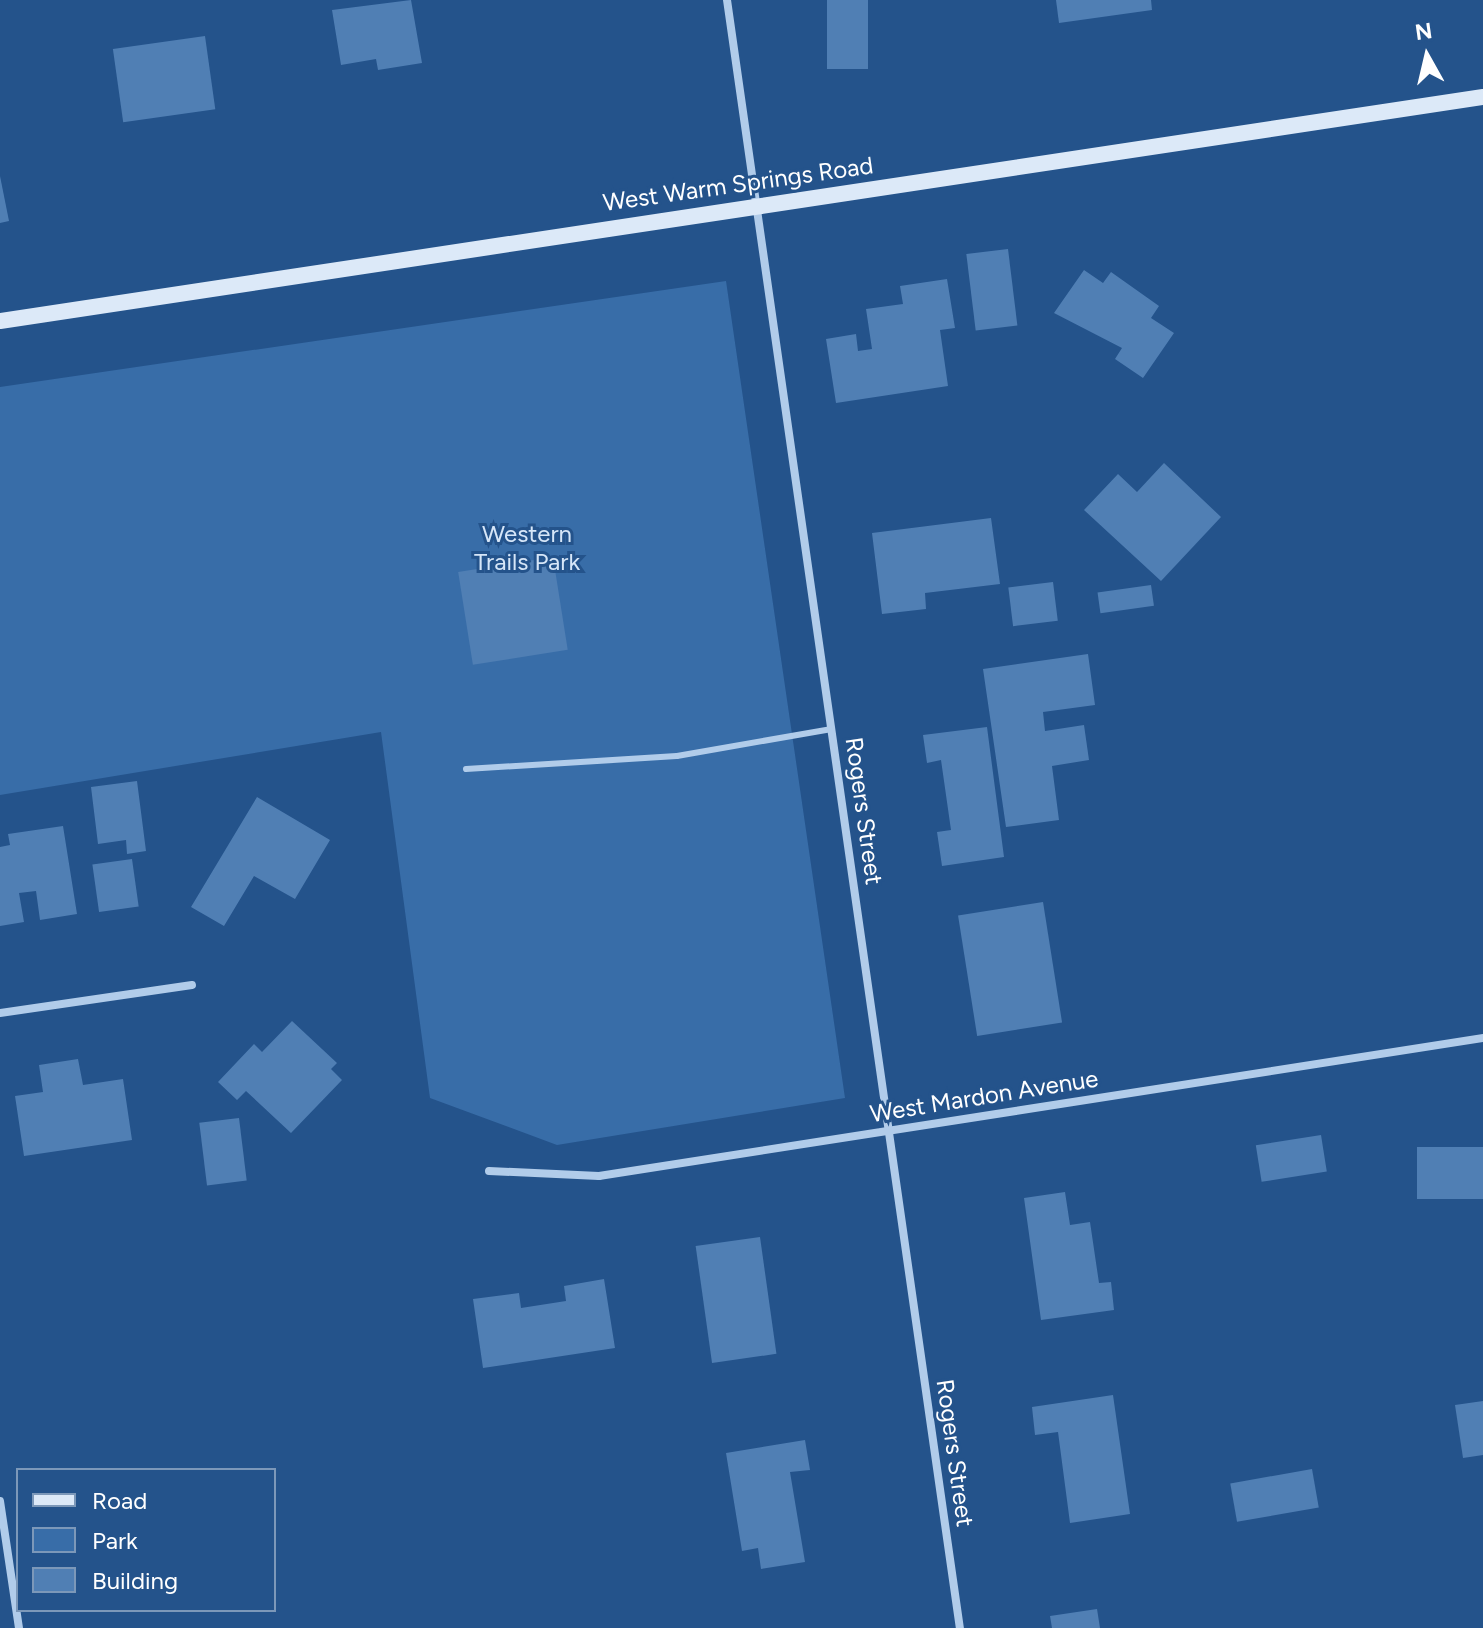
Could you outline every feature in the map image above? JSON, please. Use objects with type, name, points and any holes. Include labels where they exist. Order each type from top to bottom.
[{"type":"main road","name":"West Warm Springs Road","points":[[0,321],[757,204],[1483,97]]},
{"type":"street","name":"Rogers Street","points":[[727,0],[960,1628]]},
{"type":"street","points":[[0,1013],[192,985]]},
{"type":"street","name":"West Mardon Avenue","points":[[489,1171],[599,1176],[1483,1038]]},
{"type":"street","points":[[0,1501],[16,1608]]},
{"type":"lane","points":[[466,769],[677,756],[832,729]]},
{"type":"green space","name":"Western Trails Park","points":[[726,281],[845,1098],[557,1145],[430,1098],[381,732],[0,795],[0,387]]},
{"type":"building","points":[[411,0],[422,63],[378,70],[376,59],[341,65],[332,10]]},
{"type":"building","points":[[827,0],[868,0],[868,69],[827,69]]},
{"type":"building","points":[[1056,0],[1151,0],[1152,10],[1059,23]]},
{"type":"building","points":[[205,36],[215,109],[123,122],[113,49]]},
{"type":"building","points":[[0,176],[9,221],[0,223]]},
{"type":"building","points":[[1008,249],[1017,325],[976,331],[966,254]]},
{"type":"building","points":[[1084,270],[1103,283],[1111,272],[1159,306],[1151,318],[1174,333],[1143,378],[1115,359],[1122,348],[1054,313]]},
{"type":"building","points":[[947,279],[955,328],[940,330],[948,386],[836,403],[826,339],[856,334],[858,351],[872,349],[866,309],[903,304],[900,286]]},
{"type":"building","points":[[1164,463],[1221,517],[1161,581],[1084,510],[1118,474],[1137,492]]},
{"type":"building","points":[[991,518],[1000,584],[925,593],[926,609],[882,614],[872,533]]},
{"type":"building","points":[[553,557],[568,650],[473,665],[458,572]]},
{"type":"building","points":[[1053,582],[1058,621],[1013,626],[1008,587]]},
{"type":"building","points":[[1151,585],[1154,606],[1100,613],[1098,593]]},
{"type":"building","points":[[1088,654],[1095,705],[1043,712],[1045,731],[1084,725],[1089,760],[1052,766],[1059,820],[1006,827],[983,669]]},
{"type":"building","points":[[987,727],[1004,857],[942,866],[937,832],[951,830],[941,760],[927,763],[923,735]]},
{"type":"building","points":[[137,781],[146,851],[127,854],[126,840],[98,844],[91,787]]},
{"type":"building","points":[[257,797],[330,840],[295,899],[254,876],[224,926],[191,907]]},
{"type":"building","points":[[63,826],[77,914],[40,920],[36,891],[19,893],[24,922],[0,926],[0,847],[10,845],[8,834]]},
{"type":"building","points":[[132,859],[139,907],[99,912],[92,865]]},
{"type":"building","points":[[1043,902],[1062,1022],[977,1036],[958,915]]},
{"type":"building","points":[[292,1021],[337,1063],[331,1069],[342,1080],[291,1133],[246,1091],[237,1100],[218,1082],[254,1044],[262,1052]]},
{"type":"building","points":[[78,1059],[83,1085],[123,1079],[132,1140],[24,1156],[15,1096],[43,1092],[39,1065]]},
{"type":"building","points":[[239,1118],[247,1181],[207,1185],[199,1123]]},
{"type":"building","points":[[1321,1135],[1327,1172],[1262,1182],[1256,1145]]},
{"type":"building","points":[[1417,1147],[1483,1147],[1483,1199],[1417,1199]]},
{"type":"building","points":[[1065,1192],[1070,1225],[1090,1222],[1099,1283],[1111,1282],[1114,1310],[1041,1320],[1024,1198]]},
{"type":"building","points":[[760,1237],[776,1354],[712,1363],[696,1246]]},
{"type":"building","points":[[604,1279],[615,1348],[483,1368],[473,1299],[519,1293],[521,1308],[566,1301],[564,1286]]},
{"type":"building","points":[[1113,1395],[1130,1514],[1070,1523],[1058,1432],[1035,1435],[1032,1407]]},
{"type":"building","points":[[1483,1401],[1483,1455],[1463,1458],[1455,1405]]},
{"type":"building","points":[[805,1440],[810,1470],[790,1472],[805,1562],[761,1569],[758,1548],[742,1551],[726,1453]]},
{"type":"building","points":[[1312,1469],[1319,1507],[1237,1522],[1230,1483]]},
{"type":"building","points":[[1097,1609],[1100,1628],[1052,1628],[1050,1616]]}]
